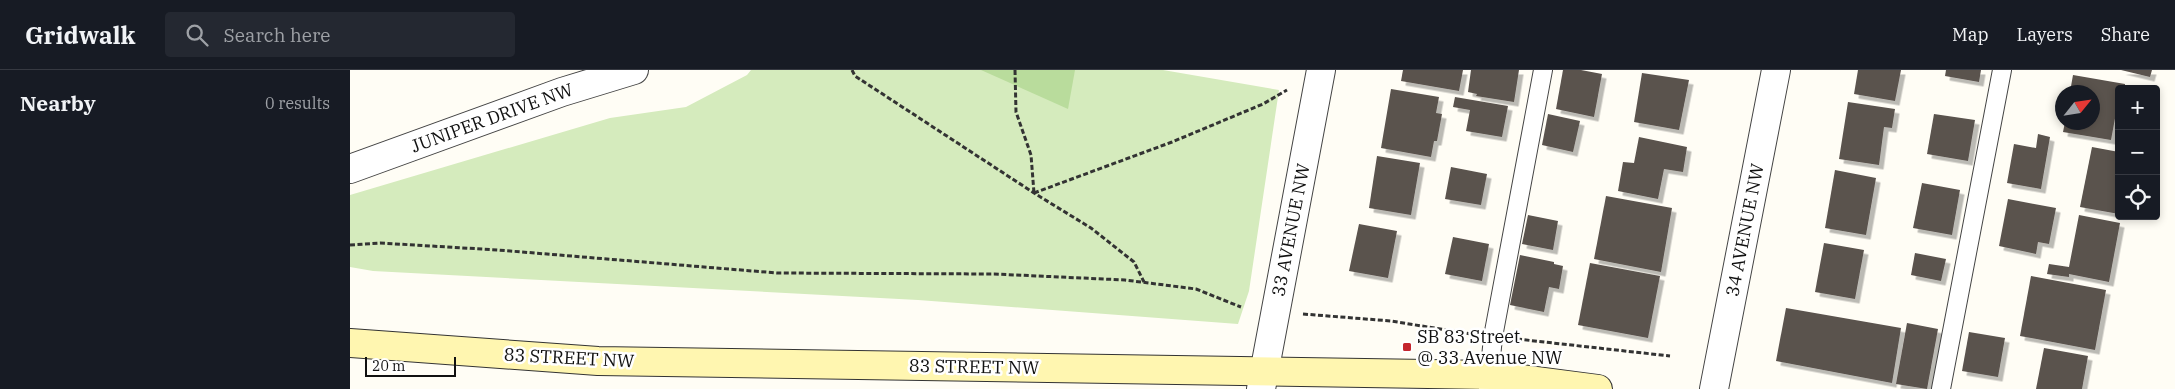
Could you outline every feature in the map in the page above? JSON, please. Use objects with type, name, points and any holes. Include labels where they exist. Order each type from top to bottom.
[{"type":"street","name":"JUNIPER DRIVE NW","points":[[350,169],[562,92],[634,70]]},
{"type":"street","name":"34 AVENUE NW","points":[[1714,389],[1776,70]]},
{"type":"street","name":"33 AVENUE NW","points":[[1262,380],[1319,82]]},
{"type":"street","name":"83 STREET NW","points":[[350,343],[598,361],[1262,380],[1489,382],[1598,389]]},
{"type":"lane","points":[[1489,382],[1494,337],[1543,70]]},
{"type":"lane","points":[[1941,389],[2002,70]]},
{"type":"path","points":[[852,70],[855,76],[1034,194],[1091,228],[1134,262],[1144,282]]},
{"type":"path","points":[[1015,70],[1016,112],[1031,156],[1034,194]]},
{"type":"path","points":[[1034,194],[1245,112],[1263,104],[1285,90],[1319,82]]},
{"type":"path","points":[[350,244],[380,243],[498,250],[777,273],[994,274],[1144,282],[1196,289],[1241,307]]},
{"type":"green space","points":[[751,70],[1163,70],[1279,90],[1249,291],[1238,324],[918,300],[373,271],[350,267],[350,195],[610,118],[686,107],[747,75]]},
{"type":"green space","points":[[981,70],[1075,70],[1068,109]]},
{"type":"building","points":[[1403,70],[1463,70],[1459,91],[1401,81]]},
{"type":"building","points":[[1471,70],[1519,70],[1514,102],[1476,96],[1477,94],[1468,92]]},
{"type":"building","points":[[1563,70],[1581,70],[1602,74],[1594,117],[1556,109]]},
{"type":"building","points":[[1858,70],[1901,70],[1895,101],[1854,94]]},
{"type":"building","points":[[1946,70],[1981,70],[1979,82],[1945,76]]},
{"type":"building","points":[[2121,70],[2152,70],[2150,77]]},
{"type":"building","points":[[1642,73],[1689,80],[1679,130],[1634,122]]},
{"type":"building","points":[[2073,75],[2125,84],[2115,85],[2115,118],[2111,140],[2063,132],[2063,130],[2100,130],[2100,85],[2071,85]]},
{"type":"building","points":[[1391,89],[1439,97],[1436,113],[1442,114],[1437,141],[1434,141],[1431,157],[1381,148]]},
{"type":"building","points":[[1455,97],[1508,106],[1502,137],[1466,131],[1470,110],[1453,107]]},
{"type":"building","points":[[1848,102],[1895,109],[1892,128],[1884,127],[1879,165],[1839,159]]},
{"type":"building","points":[[1548,114],[1580,121],[1573,152],[1542,145]]},
{"type":"building","points":[[1934,114],[1975,120],[1968,161],[1927,154]]},
{"type":"building","points":[[2038,134],[2050,137],[2041,189],[2007,183],[2014,144],[2036,148]]},
{"type":"building","points":[[1639,137],[1687,147],[1683,172],[1664,169],[1658,199],[1618,191],[1623,162],[1634,163]]},
{"type":"building","points":[[2092,147],[2115,151],[2115,213],[2080,207]]},
{"type":"building","points":[[1377,156],[1420,163],[1411,215],[1369,208]]},
{"type":"building","points":[[1451,167],[1487,174],[1481,205],[1445,199]]},
{"type":"building","points":[[1835,170],[1876,178],[1866,235],[1825,228]]},
{"type":"building","points":[[1922,183],[1960,190],[1952,235],[1913,228]]},
{"type":"building","points":[[1606,196],[1672,208],[1661,272],[1594,259]]},
{"type":"building","points":[[2008,199],[2056,208],[2049,244],[2038,242],[2036,254],[1999,246]]},
{"type":"building","points":[[1528,215],[1558,221],[1553,250],[1522,244]]},
{"type":"building","points":[[2079,215],[2120,223],[2109,282],[2069,274],[2069,277],[2047,274],[2049,264],[2069,267]]},
{"type":"building","points":[[1359,224],[1397,231],[1388,278],[1349,271]]},
{"type":"building","points":[[1453,237],[1489,244],[1482,281],[1445,274]]},
{"type":"building","points":[[1824,243],[1864,250],[1855,299],[1815,292]]},
{"type":"building","points":[[1915,253],[1946,259],[1941,281],[1911,275]]},
{"type":"building","points":[[1520,255],[1554,262],[1554,264],[1563,266],[1559,289],[1549,287],[1544,312],[1510,305]]},
{"type":"building","points":[[1590,263],[1660,276],[1648,338],[1578,325]]},
{"type":"building","points":[[2031,276],[2106,290],[2095,350],[2020,336]]},
{"type":"building","points":[[1786,308],[1901,328],[1892,383],[1776,361]]},
{"type":"building","points":[[1907,323],[1938,329],[1927,389],[1896,384]]},
{"type":"building","points":[[1969,332],[2005,338],[1998,377],[1962,371]]},
{"type":"building","points":[[2044,348],[2088,356],[2082,389],[2036,389]]},
{"type":"place","name":"SB 83 Street @ 33 Avenue NW","points":[[1407,347]]}]
